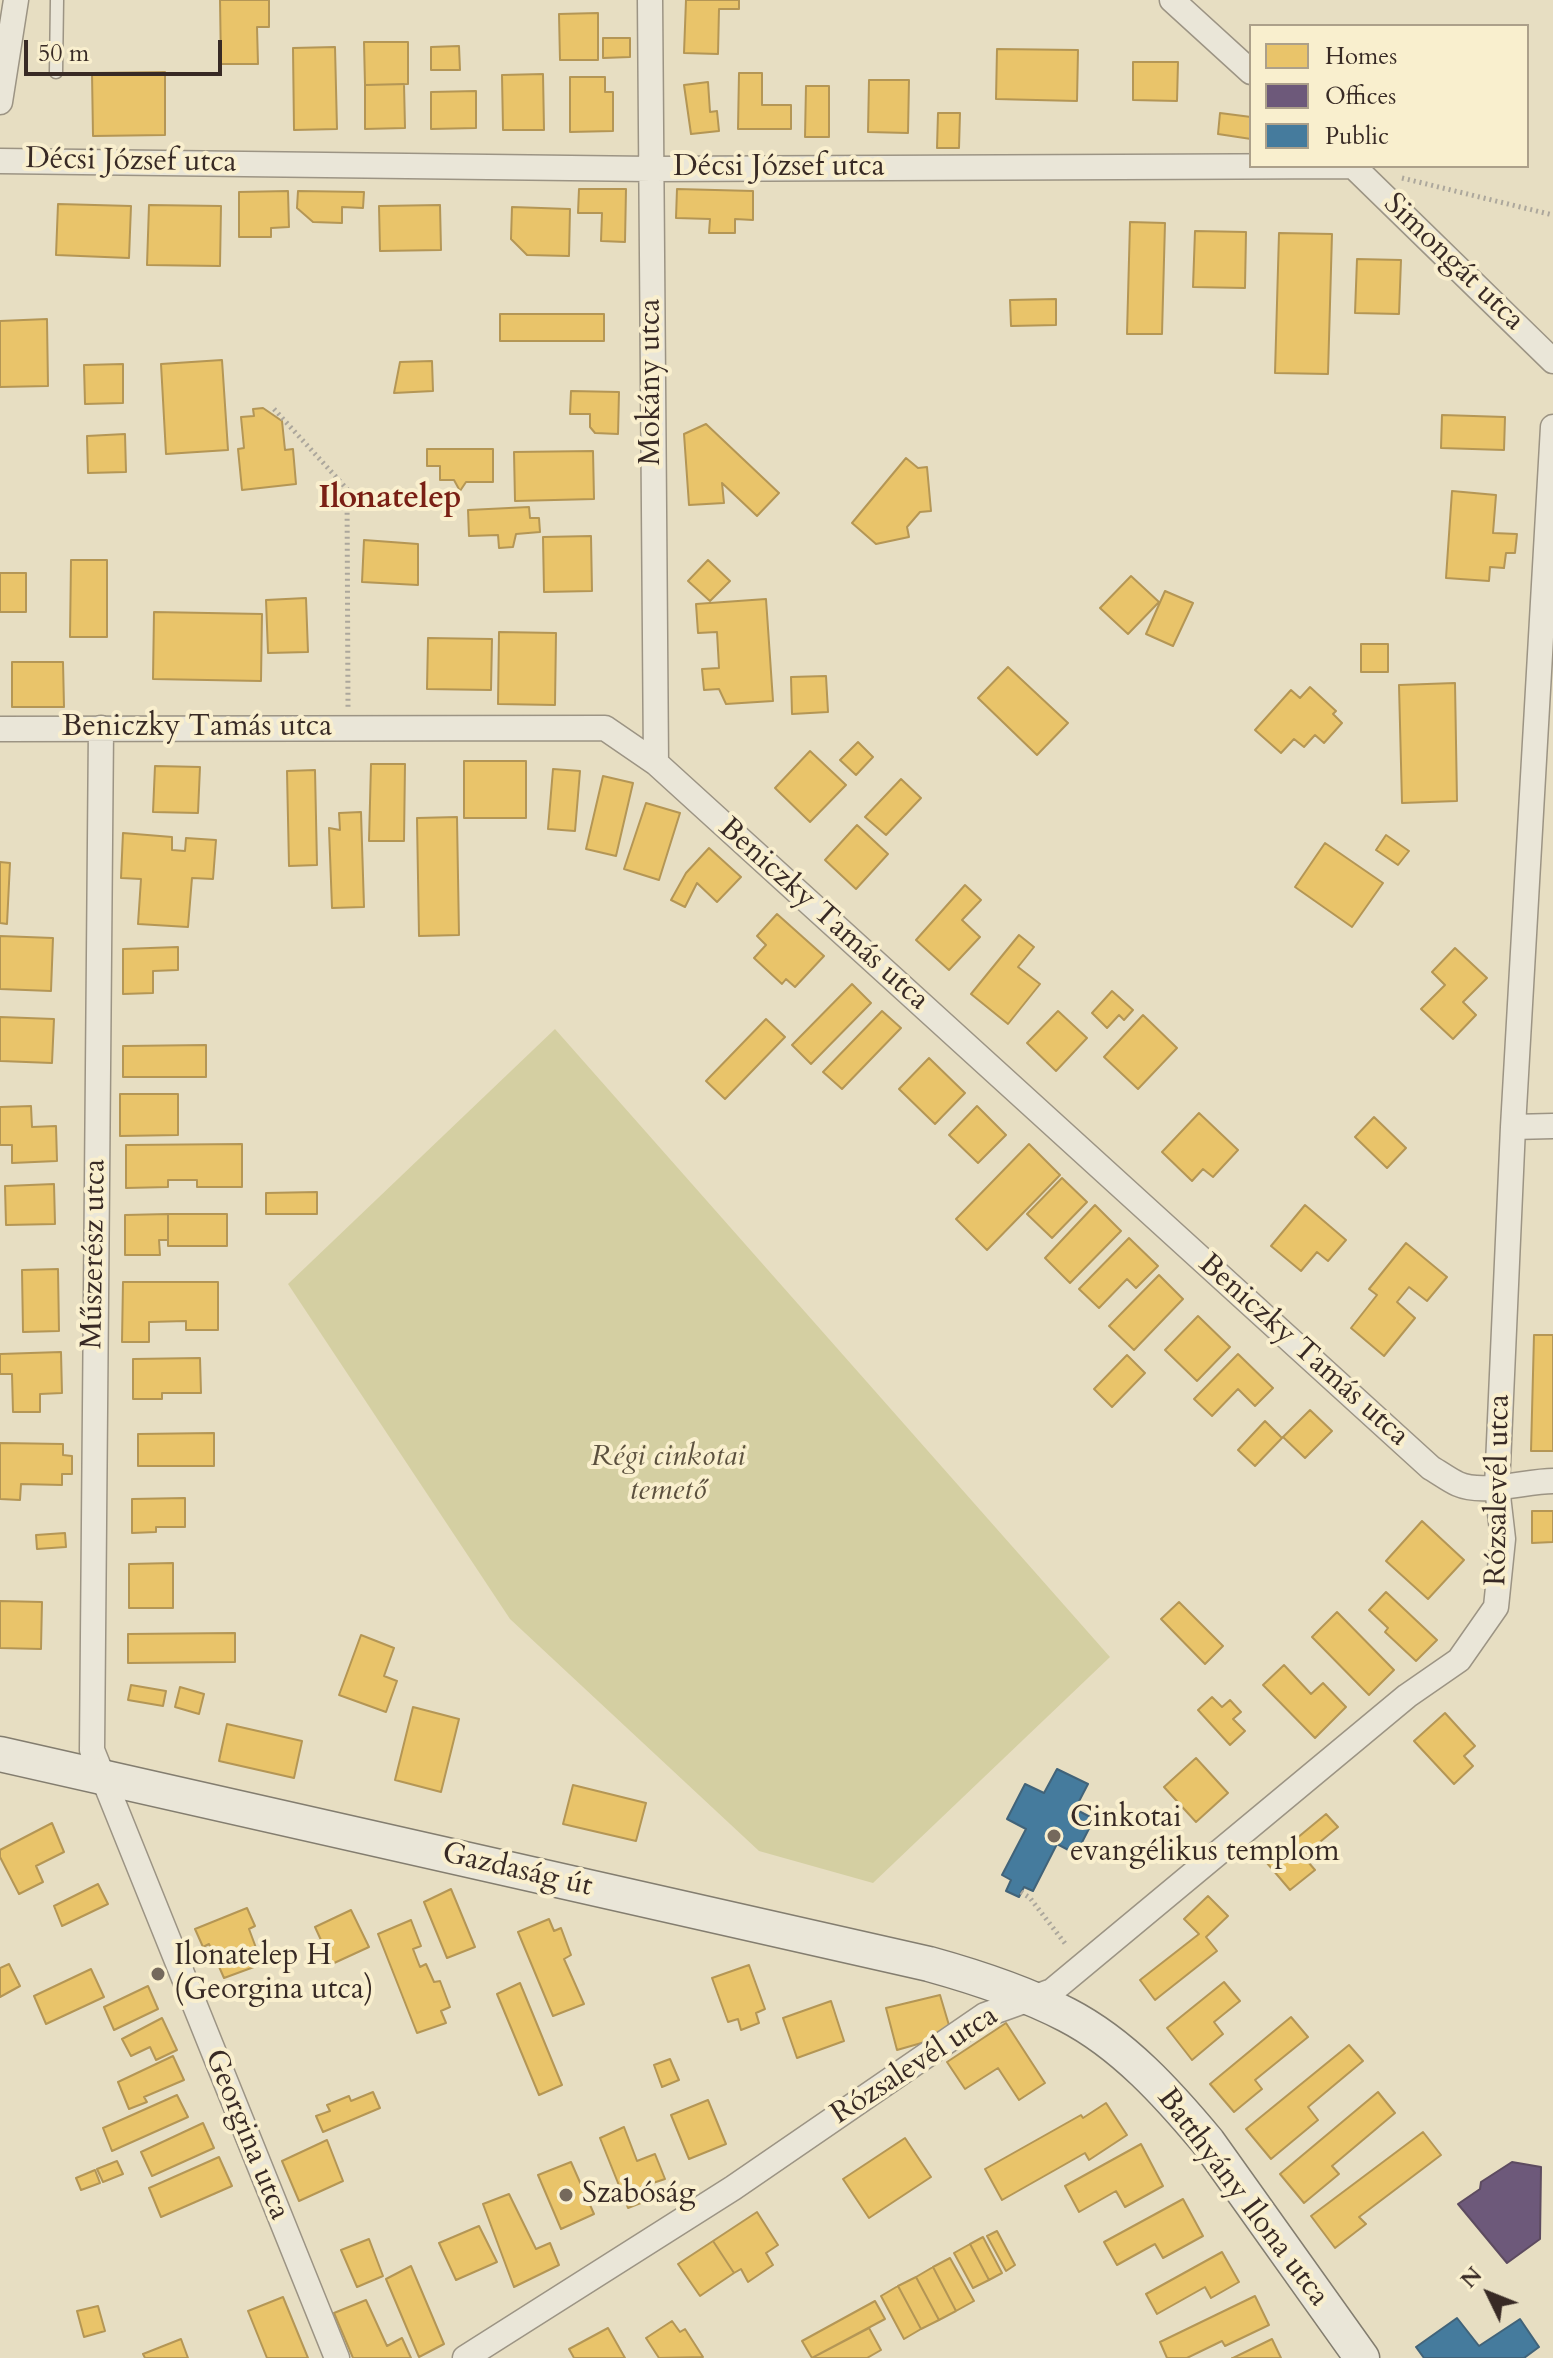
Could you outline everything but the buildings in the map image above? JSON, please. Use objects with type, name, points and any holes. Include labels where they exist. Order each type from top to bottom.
[{"type":"street","points":[[0,102],[16,0]]},
{"type":"street","name":"Mokány utca","points":[[650,0],[656,763]]},
{"type":"street","points":[[1172,0],[1249,70]]},
{"type":"street","name":"Décsi József utca","points":[[0,161],[651,169],[1249,166]]},
{"type":"street","name":"Simongát utca","points":[[1355,168],[1553,361]]},
{"type":"street","name":"Rózsalevél utca","points":[[465,2358],[733,2188],[985,2015],[1052,1991],[1407,1696],[1459,1660],[1496,1607],[1503,1539],[1497,1487],[1513,1127],[1553,427]]},
{"type":"street","name":"Műszerész utca","points":[[101,728],[90,1736],[102,1778]]},
{"type":"street","name":"Beniczky Tamás utca","points":[[0,729],[605,728],[656,763],[1431,1468],[1461,1486],[1497,1487],[1553,1481]]},
{"type":"street","points":[[1513,1127],[1553,1126]]},
{"type":"street","name":"Gazdaság út","points":[[0,1754],[929,1964],[1031,1998]]},
{"type":"street","name":"Georgina utca","points":[[102,1778],[337,2358]]},
{"type":"street","name":"Batthyány Ilona utca","points":[[1031,1998],[1070,2016],[1116,2048],[1179,2108],[1208,2142],[1362,2358]]},
{"type":"lane","points":[[56,72],[57,0]]},
{"type":"path","points":[[1400,177],[1553,215]]},
{"type":"path","points":[[274,409],[347,489],[348,728]]},
{"type":"path","points":[[1021,1892],[1030,1898],[1067,1947]]},
{"type":"green space","name":"Régi cinkotai temető","points":[[555,1029],[1110,1657],[873,1883],[759,1851],[510,1619],[288,1284]]},
{"type":"place","name":"Cinkotai evangélikus templom","points":[[1054,1836]]},
{"type":"place","name":"Ilonatelep H (Georgina utca)","points":[[158,1974]]},
{"type":"place","name":"Szabóság","points":[[566,2195]]},
{"type":"district","name":"Ilonatelep","points":[[390,500]]}]
